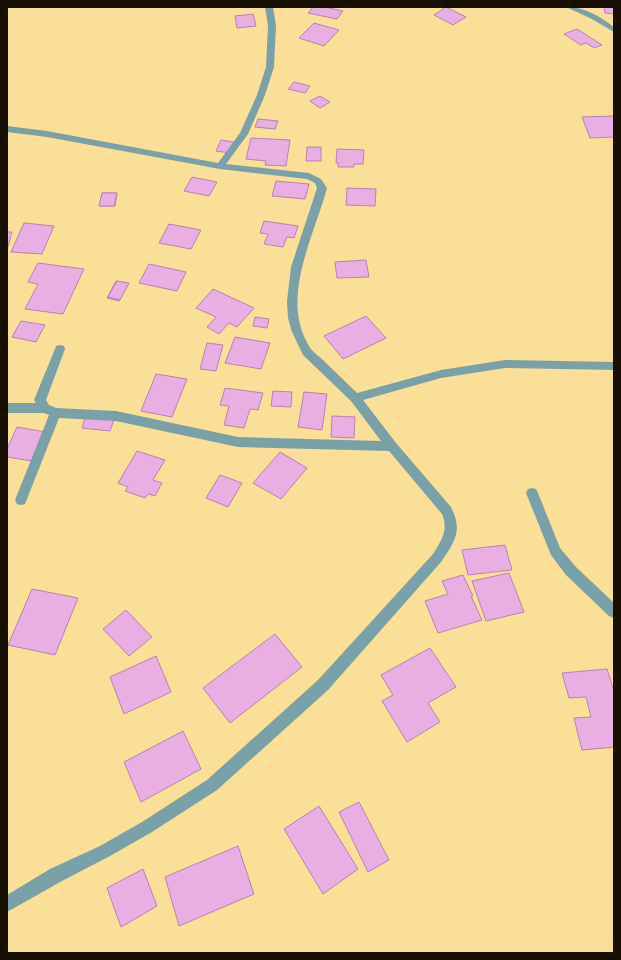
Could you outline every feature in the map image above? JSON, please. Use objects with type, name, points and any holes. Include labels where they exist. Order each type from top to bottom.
[{"type":"street","points":[[220,166],[244,134],[261,95],[270,67],[272,26],[269,7]]},
{"type":"street","points":[[570,7],[593,16],[614,30]]},
{"type":"street","points":[[7,130],[54,135],[220,166],[309,176],[318,181],[322,188],[320,196],[296,267],[292,301],[293,318],[297,332],[307,352],[355,398],[392,446],[447,511],[453,524],[450,538],[437,558],[323,685],[212,785],[105,852],[56,875],[7,904]]},
{"type":"street","points":[[50,411],[40,400],[60,349]]},
{"type":"street","points":[[355,398],[441,374],[505,364],[614,366]]},
{"type":"street","points":[[7,408],[116,416],[238,442],[392,446]]},
{"type":"street","points":[[21,500],[50,411]]},
{"type":"street","points":[[532,493],[555,550],[572,571],[614,612]]},
{"type":"building","points":[[313,7],[325,7],[343,11],[337,19],[308,13]]},
{"type":"building","points":[[446,7],[466,17],[453,25],[434,15]]},
{"type":"building","points":[[604,7],[614,7],[614,14],[605,13]]},
{"type":"building","points":[[253,14],[256,26],[237,28],[235,16]]},
{"type":"building","points":[[314,23],[339,30],[324,46],[299,38]]},
{"type":"building","points":[[577,29],[602,45],[594,48],[586,43],[581,45],[564,34]]},
{"type":"building","points":[[294,82],[310,86],[305,93],[288,89]]},
{"type":"building","points":[[320,96],[330,102],[320,108],[310,101]]},
{"type":"building","points":[[614,116],[614,137],[590,138],[582,117]]},
{"type":"building","points":[[258,119],[278,121],[275,129],[255,127]]},
{"type":"building","points":[[251,138],[290,140],[286,166],[265,165],[266,161],[246,159]]},
{"type":"building","points":[[221,140],[234,142],[230,153],[216,151]]},
{"type":"building","points":[[307,147],[321,147],[321,161],[306,161]]},
{"type":"building","points":[[337,149],[364,150],[363,164],[354,164],[354,167],[338,167],[338,163],[336,163]]},
{"type":"building","points":[[192,177],[217,182],[209,196],[184,191]]},
{"type":"building","points":[[276,181],[309,184],[305,199],[272,196]]},
{"type":"building","points":[[347,188],[376,189],[375,206],[346,205]]},
{"type":"building","points":[[102,193],[117,193],[115,206],[100,206]]},
{"type":"building","points":[[102,193],[117,193],[114,206],[99,206]]},
{"type":"building","points":[[264,221],[298,226],[294,238],[287,237],[283,247],[264,244],[268,234],[260,233]]},
{"type":"building","points":[[24,223],[54,226],[42,254],[11,252]]},
{"type":"building","points":[[169,224],[201,230],[191,249],[159,243]]},
{"type":"building","points":[[7,232],[12,232],[7,250]]},
{"type":"building","points":[[366,260],[369,277],[337,278],[335,262]]},
{"type":"building","points":[[38,263],[84,269],[63,314],[25,309],[38,284],[28,282]]},
{"type":"building","points":[[149,264],[186,272],[177,291],[139,283]]},
{"type":"building","points":[[116,281],[128,284],[119,301],[107,298]]},
{"type":"building","points":[[117,281],[129,283],[120,300],[108,297]]},
{"type":"building","points":[[213,289],[254,308],[237,327],[229,323],[219,334],[207,327],[216,317],[196,308]]},
{"type":"building","points":[[366,316],[386,338],[343,359],[324,336]]},
{"type":"building","points":[[255,317],[269,319],[267,328],[253,326]]},
{"type":"building","points":[[21,321],[45,325],[36,342],[12,337]]},
{"type":"building","points":[[235,337],[270,343],[261,369],[225,363]]},
{"type":"building","points":[[207,343],[223,345],[216,371],[200,369]]},
{"type":"building","points":[[156,374],[187,379],[172,417],[141,411]]},
{"type":"building","points":[[225,388],[263,393],[258,410],[250,409],[244,428],[224,425],[229,406],[220,405]]},
{"type":"building","points":[[273,391],[292,392],[291,407],[271,406]]},
{"type":"building","points":[[304,392],[327,394],[322,430],[298,427]]},
{"type":"building","points":[[86,414],[115,417],[110,431],[82,428]]},
{"type":"building","points":[[332,416],[355,417],[354,438],[331,437]]},
{"type":"building","points":[[17,427],[46,432],[32,461],[7,457],[7,449]]},
{"type":"building","points":[[137,451],[165,460],[153,480],[162,483],[155,496],[148,494],[145,498],[125,491],[128,487],[118,483]]},
{"type":"building","points":[[280,452],[307,468],[281,499],[253,483]]},
{"type":"building","points":[[220,475],[242,483],[228,507],[206,498]]},
{"type":"building","points":[[505,545],[512,570],[468,575],[462,550]]},
{"type":"building","points":[[509,573],[524,612],[486,621],[472,581]]},
{"type":"building","points":[[463,575],[482,620],[438,633],[425,601],[448,594],[442,581]]},
{"type":"building","points":[[32,589],[78,598],[55,655],[8,645]]},
{"type":"building","points":[[126,610],[152,637],[129,656],[103,629]]},
{"type":"building","points":[[275,634],[302,667],[230,723],[203,688]]},
{"type":"building","points":[[430,648],[456,687],[428,703],[440,722],[407,742],[382,701],[393,695],[381,675]]},
{"type":"building","points":[[156,656],[171,692],[124,714],[110,677]]},
{"type":"building","points":[[607,669],[614,691],[614,747],[582,750],[574,718],[591,717],[586,697],[569,698],[562,673]]},
{"type":"building","points":[[183,731],[201,769],[141,802],[124,762]]},
{"type":"building","points":[[359,802],[389,860],[368,872],[339,812]]},
{"type":"building","points":[[319,806],[358,869],[323,894],[284,829]]},
{"type":"building","points":[[238,846],[254,894],[179,926],[165,877]]},
{"type":"building","points":[[143,869],[157,906],[121,927],[107,888]]}]
